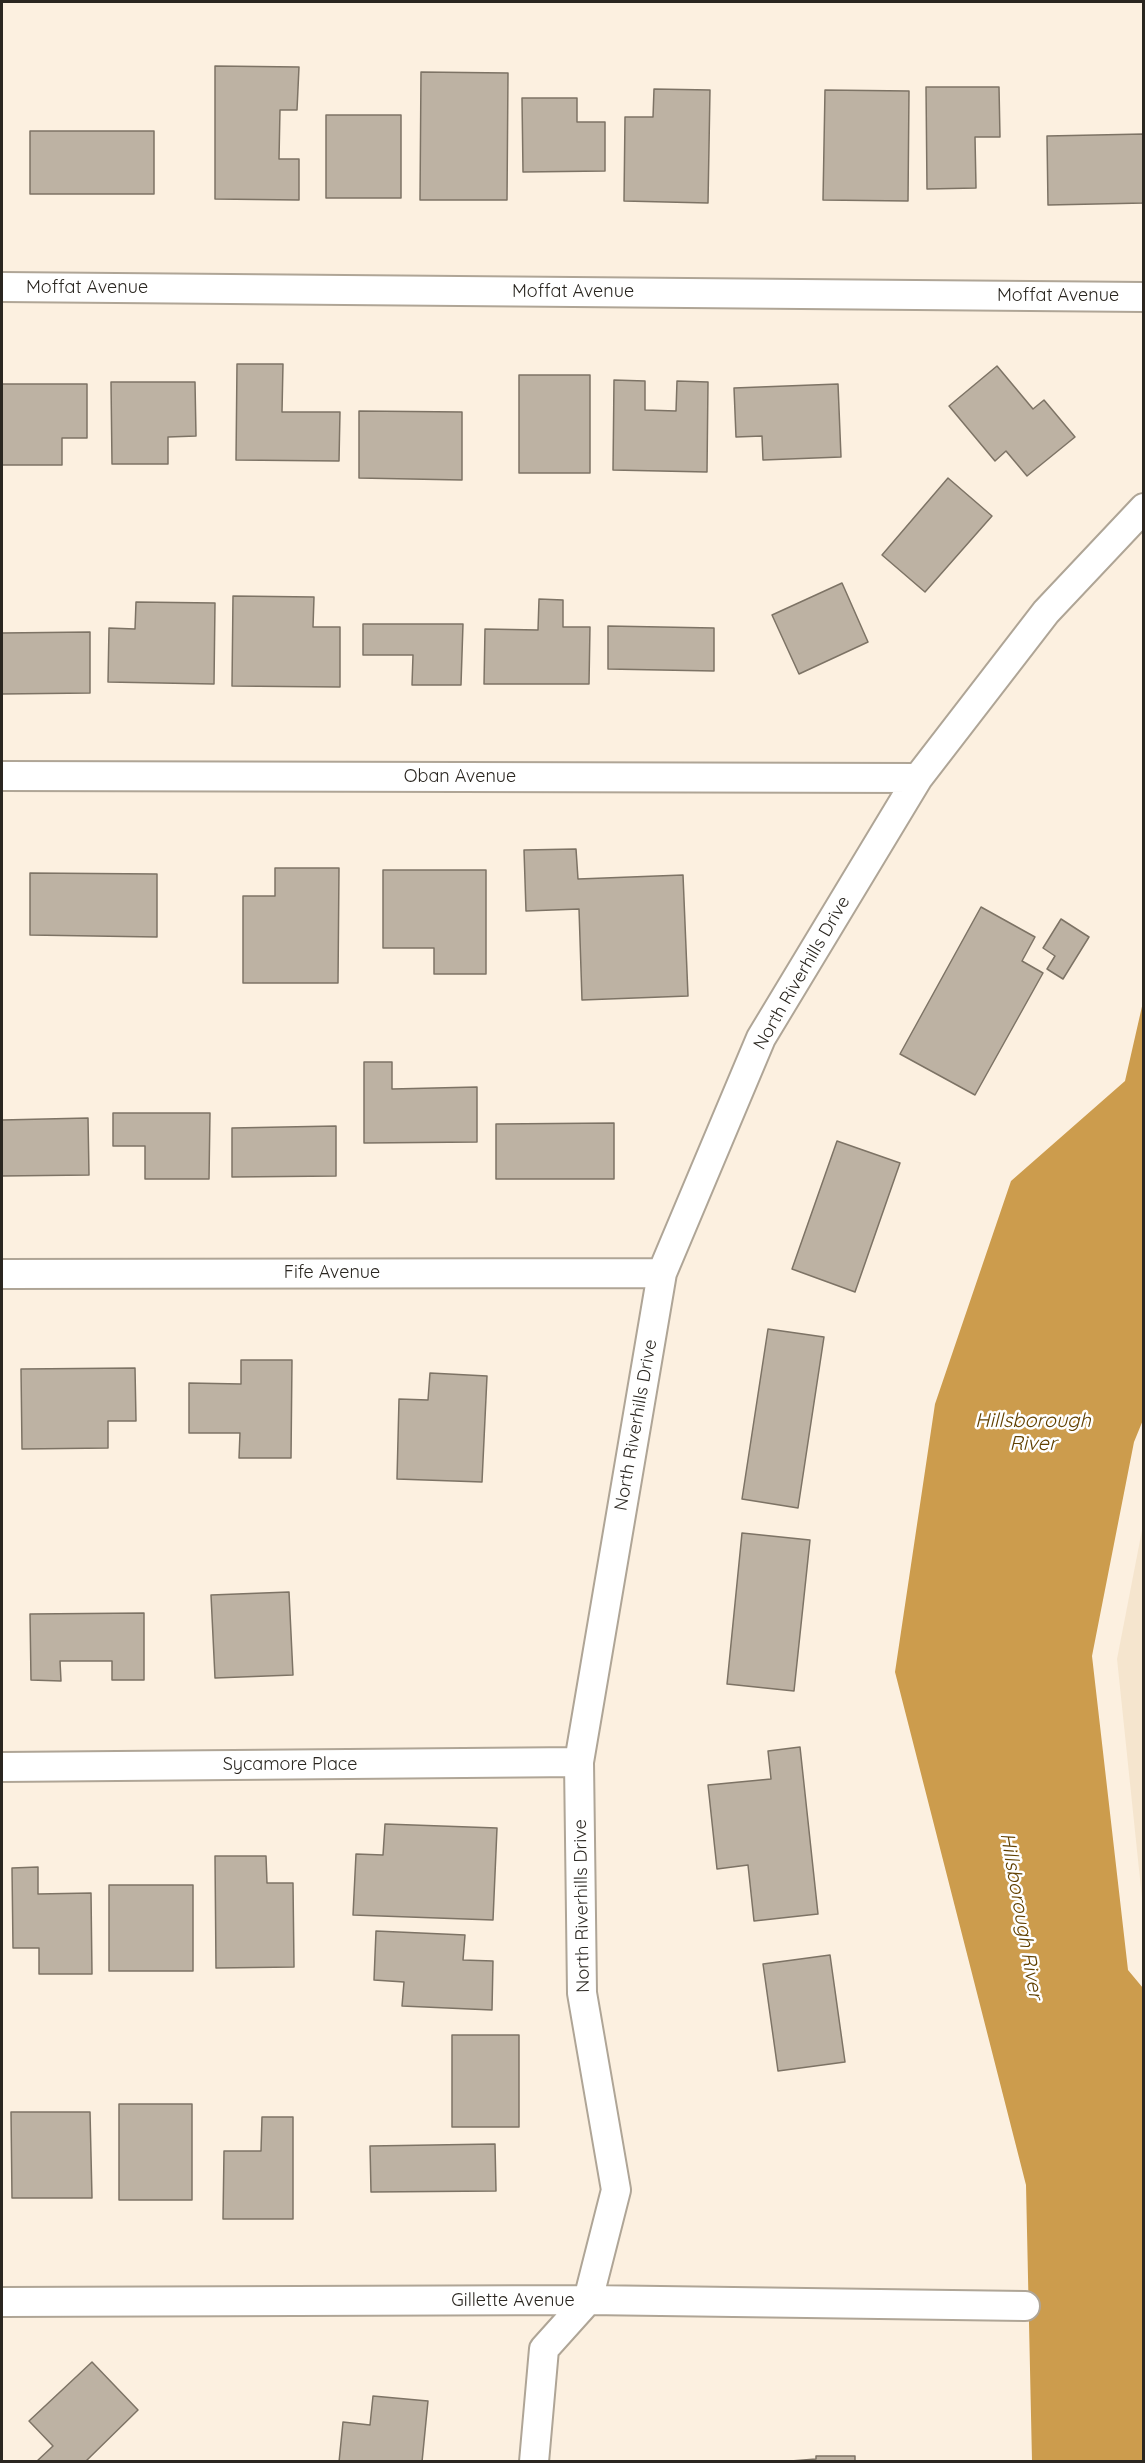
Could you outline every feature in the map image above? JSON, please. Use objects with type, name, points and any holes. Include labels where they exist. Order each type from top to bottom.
[{"type":"street","name":"Moffat Avenue","points":[[2,287],[1143,297]]},
{"type":"street","name":"North Riverhills Drive","points":[[534,2462],[544,2349],[588,2300],[616,2190],[582,1993],[579,1762],[662,1273],[761,1038],[918,778],[1046,612],[1143,508]]},
{"type":"street","name":"Oban Avenue","points":[[2,776],[918,778]]},
{"type":"street","name":"Fife Avenue","points":[[2,1274],[662,1273]]},
{"type":"street","name":"Sycamore Place","points":[[2,1767],[579,1762]]},
{"type":"street","name":"Gillette Avenue","points":[[2,2302],[588,2300],[1025,2306]]},
{"type":"shaded area","points":[[1143,1525],[1143,1908],[1117,1659]]},
{"type":"water","name":"Hillsborough River","points":[[1143,1002],[1143,1420],[1134,1442],[1092,1656],[1128,1970],[1143,1988],[1143,2461],[1032,2461],[1026,2185],[895,1672],[935,1404],[1011,1181],[1125,1081]]},
{"type":"building","points":[[215,66],[299,67],[297,110],[280,110],[279,159],[299,159],[299,200],[215,199]]},
{"type":"building","points":[[421,72],[508,73],[507,200],[420,200]]},
{"type":"building","points":[[926,87],[999,87],[1000,137],[975,137],[976,188],[927,189]]},
{"type":"building","points":[[654,89],[710,90],[708,203],[624,201],[625,117],[653,117]]},
{"type":"building","points":[[825,90],[909,91],[908,201],[823,200]]},
{"type":"building","points":[[522,98],[577,98],[577,122],[605,122],[605,171],[523,172]]},
{"type":"building","points":[[326,115],[401,115],[401,198],[326,198]]},
{"type":"building","points":[[30,131],[154,131],[154,194],[30,194]]},
{"type":"building","points":[[1144,134],[1144,203],[1048,205],[1047,136]]},
{"type":"building","points":[[237,364],[283,364],[282,412],[340,412],[339,461],[236,460]]},
{"type":"building","points":[[997,366],[1033,409],[1044,400],[1075,437],[1027,476],[1006,451],[995,461],[949,406]]},
{"type":"building","points":[[519,375],[590,375],[590,473],[519,473]]},
{"type":"building","points":[[614,380],[645,381],[645,410],[676,411],[677,381],[708,382],[707,472],[613,470]]},
{"type":"building","points":[[111,382],[195,382],[196,436],[168,437],[168,464],[112,464]]},
{"type":"building","points":[[2,384],[87,384],[87,438],[62,438],[62,465],[2,465]]},
{"type":"building","points":[[838,384],[841,457],[763,460],[762,436],[736,437],[734,388]]},
{"type":"building","points":[[359,411],[462,412],[462,480],[359,478]]},
{"type":"building","points":[[948,478],[992,516],[925,592],[882,555]]},
{"type":"building","points":[[842,583],[868,642],[799,674],[772,615]]},
{"type":"building","points":[[233,596],[314,597],[313,627],[340,627],[340,687],[232,686]]},
{"type":"building","points":[[539,599],[563,600],[563,627],[590,627],[589,684],[484,684],[485,629],[538,630]]},
{"type":"building","points":[[136,602],[215,603],[214,684],[108,682],[109,628],[135,629]]},
{"type":"building","points":[[363,624],[463,624],[461,685],[412,685],[413,655],[363,655]]},
{"type":"building","points":[[608,626],[714,628],[714,671],[608,669]]},
{"type":"building","points":[[90,632],[90,693],[2,694],[2,633]]},
{"type":"building","points":[[576,849],[578,879],[683,875],[688,996],[582,1000],[579,909],[526,911],[524,850]]},
{"type":"building","points":[[275,868],[339,868],[338,983],[243,983],[243,896],[275,896]]},
{"type":"building","points":[[383,870],[486,870],[486,974],[434,974],[434,948],[383,948]]},
{"type":"building","points":[[30,873],[157,874],[157,937],[30,935]]},
{"type":"building","points":[[981,907],[1035,937],[1022,961],[1043,973],[975,1095],[900,1054]]},
{"type":"building","points":[[1061,919],[1089,937],[1063,979],[1047,969],[1055,956],[1043,948]]},
{"type":"building","points":[[364,1062],[392,1062],[392,1089],[477,1087],[477,1142],[364,1143]]},
{"type":"building","points":[[113,1113],[210,1113],[209,1179],[145,1179],[145,1146],[113,1146]]},
{"type":"building","points":[[88,1118],[89,1175],[2,1176],[2,1120]]},
{"type":"building","points":[[614,1123],[614,1179],[496,1179],[496,1124]]},
{"type":"building","points":[[336,1126],[336,1176],[232,1177],[232,1128]]},
{"type":"building","points":[[837,1141],[900,1163],[855,1292],[792,1269]]},
{"type":"building","points":[[768,1329],[824,1337],[798,1508],[742,1499]]},
{"type":"building","points":[[241,1360],[292,1360],[291,1458],[239,1458],[240,1433],[189,1433],[189,1383],[241,1384]]},
{"type":"building","points":[[135,1368],[136,1421],[108,1421],[108,1448],[22,1449],[21,1369]]},
{"type":"building","points":[[430,1373],[487,1376],[482,1482],[397,1479],[399,1399],[428,1400]]},
{"type":"building","points":[[742,1533],[810,1540],[794,1691],[727,1684]]},
{"type":"building","points":[[289,1592],[293,1675],[215,1678],[211,1595]]},
{"type":"building","points":[[144,1613],[144,1680],[112,1680],[112,1661],[60,1661],[61,1681],[31,1680],[30,1614]]},
{"type":"building","points":[[800,1747],[818,1914],[754,1921],[748,1865],[717,1869],[708,1785],[771,1779],[768,1751]]},
{"type":"building","points":[[385,1824],[497,1828],[493,1920],[353,1915],[356,1854],[383,1855]]},
{"type":"building","points":[[215,1856],[266,1856],[267,1883],[293,1883],[294,1967],[216,1968]]},
{"type":"building","points":[[38,1867],[38,1894],[91,1893],[92,1974],[39,1974],[39,1948],[13,1948],[12,1868]]},
{"type":"building","points":[[109,1885],[193,1885],[193,1971],[109,1971]]},
{"type":"building","points":[[376,1931],[465,1935],[463,1960],[493,1961],[492,2010],[402,2006],[404,1982],[374,1980]]},
{"type":"building","points":[[830,1955],[845,2062],[778,2071],[763,1964]]},
{"type":"building","points":[[452,2035],[519,2035],[519,2127],[452,2127]]},
{"type":"building","points":[[119,2104],[192,2104],[192,2200],[119,2200]]},
{"type":"building","points":[[11,2112],[90,2112],[92,2198],[12,2198]]},
{"type":"building","points":[[262,2117],[293,2117],[293,2219],[223,2219],[224,2151],[261,2151]]},
{"type":"building","points":[[495,2144],[496,2191],[371,2192],[370,2146]]},
{"type":"building","points":[[92,2362],[138,2410],[85,2462],[36,2462],[53,2446],[29,2421]]},
{"type":"building","points":[[373,2396],[428,2401],[422,2462],[339,2462],[343,2422],[370,2425]]},
{"type":"building","points":[[816,2456],[855,2456],[855,2462],[778,2462],[816,2459]]}]
